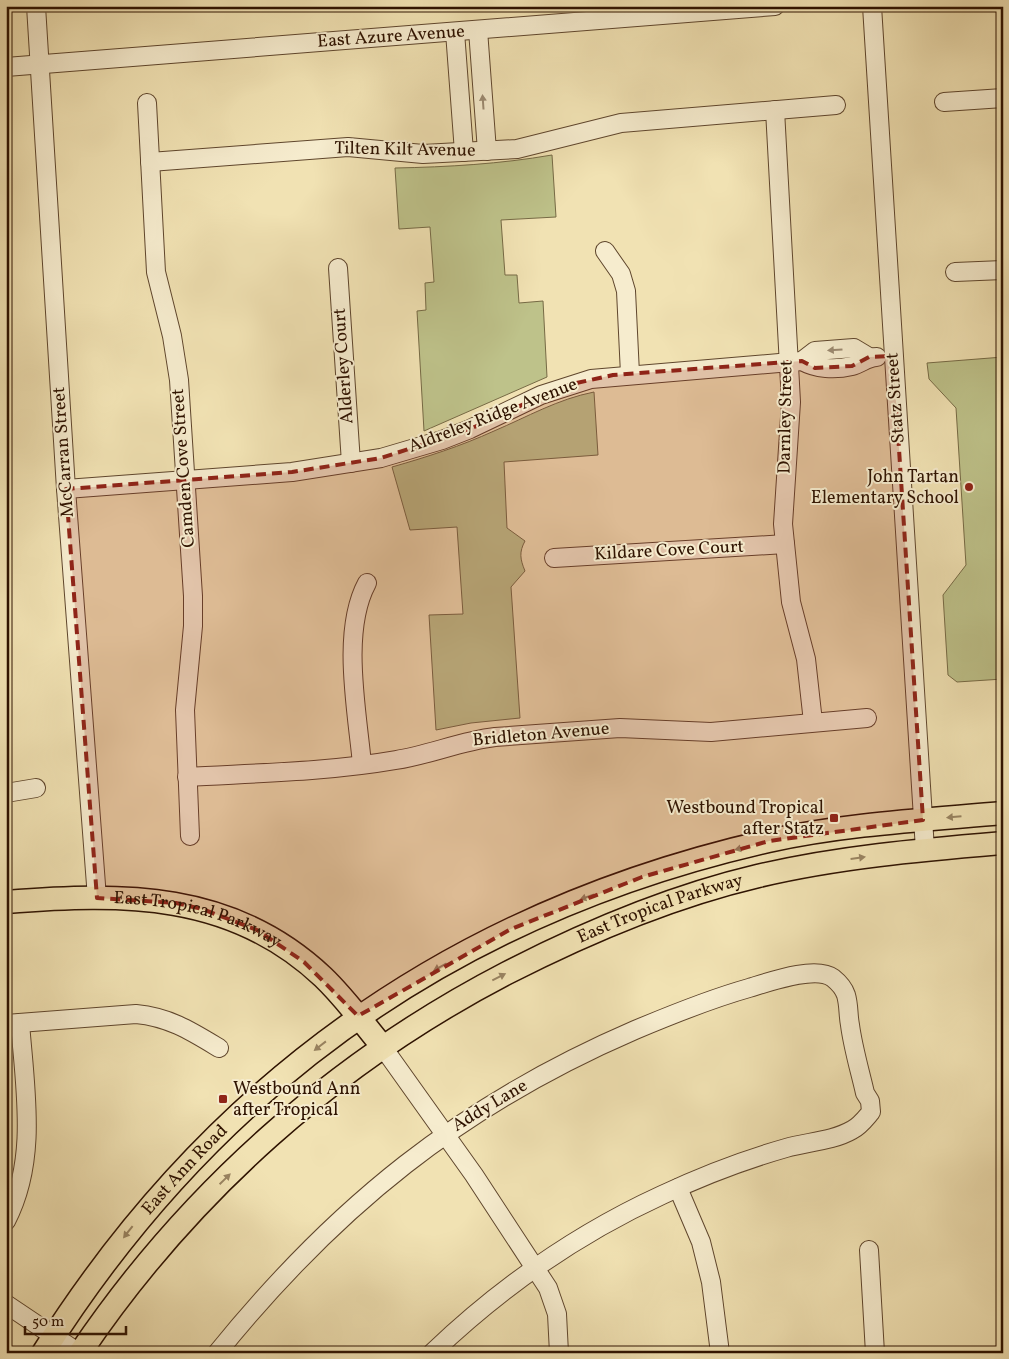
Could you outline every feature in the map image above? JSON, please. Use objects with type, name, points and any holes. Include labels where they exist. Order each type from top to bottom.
[{"type":"main road","name":"East Tropical Parkway","points":[[358,1016],[436,969],[492,939],[549,912],[642,877],[778,840],[832,830],[1003,814]]},
{"type":"main road","name":"East Tropical Parkway","points":[[6,902],[131,898],[176,903],[202,909],[256,930],[310,967],[358,1016],[382,1046],[438,1010],[554,948],[651,908],[780,871],[925,850],[1003,843]]},
{"type":"main road","name":"East Ann Road","points":[[49,1344],[131,1229],[192,1159],[263,1091],[358,1016]]},
{"type":"main road","name":"East Ann Road","points":[[80,1353],[118,1298],[190,1213],[272,1133],[382,1046]]},
{"type":"street","name":"McCarran Street","points":[[36,6],[66,489],[97,898]]},
{"type":"street","name":"East Azure Avenue","points":[[6,67],[455,32],[660,11],[775,6]]},
{"type":"street","name":"Statz Street","points":[[872,6],[925,850]]},
{"type":"street","points":[[478,30],[487,151]]},
{"type":"street","points":[[455,32],[464,152]]},
{"type":"street","points":[[944,102],[1003,98]]},
{"type":"street","name":"Camden Cove Street","points":[[148,103],[156,272],[172,336],[177,372],[193,596],[193,626],[185,710],[190,836]]},
{"type":"street","name":"Tilten Kilt Avenue","points":[[150,162],[348,147],[423,154],[487,151],[543,144],[581,132],[621,123],[836,105]]},
{"type":"street","name":"Darnley Street","points":[[775,110],[795,361],[790,402],[784,504],[785,544],[791,602],[806,659],[813,722]]},
{"type":"street","points":[[605,252],[621,274],[626,291],[630,374]]},
{"type":"street","name":"Alderley Court","points":[[338,268],[351,463]]},
{"type":"street","points":[[955,272],[1003,270]]},
{"type":"street","name":"Aldreley Ridge Avenue","points":[[66,489],[292,472],[381,458],[442,440],[563,386],[591,379],[630,374],[795,361],[815,351],[854,348],[869,357],[894,356]]},
{"type":"street","name":"Kildare Cove Court","points":[[554,558],[785,544]]},
{"type":"street","points":[[362,764],[353,662],[353,626],[356,609],[367,583]]},
{"type":"street","name":"Bridleton Avenue","points":[[187,777],[396,760],[476,739],[495,737],[620,728],[711,732],[867,718]]},
{"type":"street","points":[[6,793],[36,788]]},
{"type":"street","name":"Addy Lane","points":[[216,1353],[251,1311],[335,1223],[404,1163],[492,1102],[610,1042],[694,1005],[797,975],[818,973],[831,976],[846,994],[850,1026],[865,1093],[870,1101],[871,1112],[852,1130],[839,1136],[759,1157],[678,1188]]},
{"type":"street","points":[[6,1221],[11,1200],[24,1166],[27,1140],[13,1024],[136,1014],[155,1016],[185,1026],[218,1048]]},
{"type":"street","points":[[382,1046],[445,1134],[548,1288],[557,1314],[559,1353]]},
{"type":"street","points":[[432,1353],[499,1294],[535,1267],[618,1217],[678,1188],[701,1242],[711,1282],[720,1353]]},
{"type":"street","points":[[869,1250],[875,1353]]},
{"type":"street","points":[[6,1304],[49,1344],[80,1353]]},
{"type":"highlighted area","points":[[893,356],[923,820],[769,841],[642,877],[511,929],[358,1016],[304,962],[257,930],[202,909],[176,903],[97,898],[66,489],[292,472],[381,458],[470,429],[563,386],[613,375],[802,361],[815,368],[852,366],[869,357]]},
{"type":"green space","points":[[552,155],[556,217],[501,220],[505,275],[517,275],[519,303],[543,301],[547,377],[424,431],[417,311],[426,310],[425,283],[434,282],[430,227],[399,229],[395,168],[513,161]]},
{"type":"green space","name":"John Tartan Elementary School","points":[[1003,357],[1003,679],[957,682],[948,675],[943,595],[966,565],[956,408],[929,379],[927,363]]},
{"type":"green space","points":[[594,392],[598,455],[504,462],[507,528],[525,541],[521,556],[525,571],[511,587],[520,718],[471,723],[436,730],[429,615],[463,614],[457,527],[410,530],[392,467],[456,446],[555,404]]},
{"type":"place","name":"John Tartan Elementary School","points":[[969,487]]},
{"type":"place","name":"Westbound Tropical after Statz","points":[[834,818]]},
{"type":"place","name":"Westbound Ann after Tropical","points":[[223,1099]]}]
